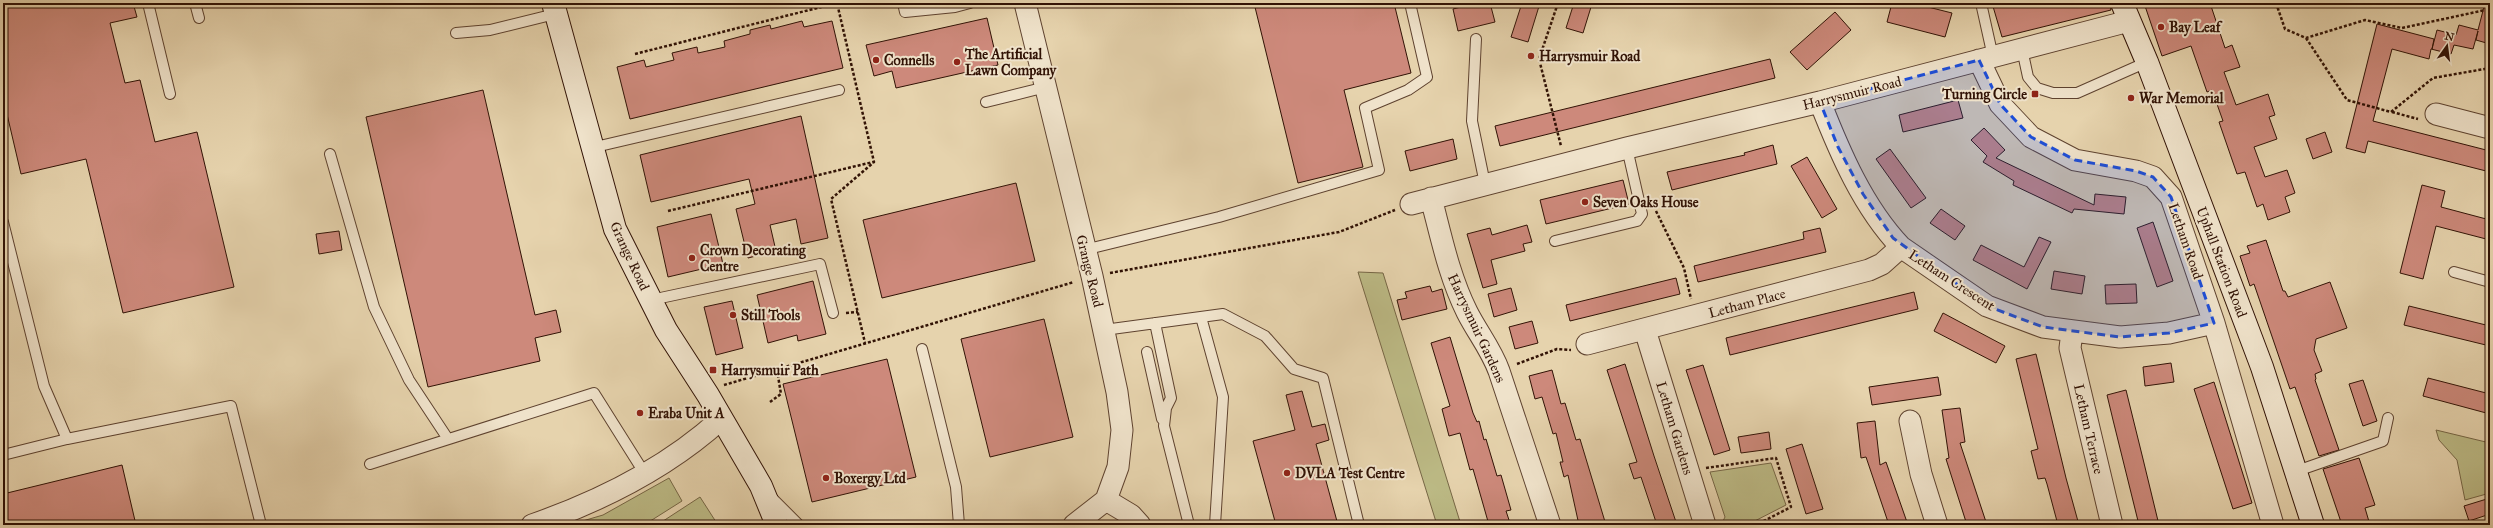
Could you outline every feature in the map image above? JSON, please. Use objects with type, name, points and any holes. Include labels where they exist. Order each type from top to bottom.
[{"type":"street","name":"Grange Road","points":[[1025,3],[1084,250],[1092,276],[1117,392],[1122,430],[1118,467],[1106,500]]},
{"type":"street","name":"Grange Road","points":[[554,8],[591,148],[615,230],[666,330],[708,395],[761,486],[777,525]]},
{"type":"street","name":"Harrysmuir Road","points":[[1421,201],[1627,148],[1820,102],[1986,59],[2022,49],[2125,12]]},
{"type":"street","name":"Uphall Station Road","points":[[2125,12],[2147,62],[2262,366],[2297,471],[2313,525]]},
{"type":"street","name":"Letham Road","points":[[1986,59],[2000,104],[2031,137],[2075,160],[2136,171],[2154,177],[2171,197],[2214,323],[2273,525]]},
{"type":"street","name":"Letham Crescent","points":[[1820,102],[1838,147],[1863,194],[1901,247],[1987,306],[2043,327],[2072,332],[2120,337],[2169,333],[2214,323]]},
{"type":"street","points":[[2436,114],[2490,128]]},
{"type":"street","name":"Harrysmuir Gardens","points":[[1421,201],[1467,312],[1492,351],[1550,525]]},
{"type":"street","name":"Letham Place","points":[[1587,344],[1695,317],[1869,270],[1882,264],[1901,247]]},
{"type":"street","name":"Letham Gardens","points":[[1645,330],[1705,525]]},
{"type":"street","name":"Letham Terrace","points":[[2072,332],[2070,348],[2112,525]]},
{"type":"street","points":[[532,525],[579,509],[645,474],[696,441],[721,419]]},
{"type":"street","points":[[1909,421],[1921,474],[1937,525]]},
{"type":"street","points":[[1074,525],[1106,500],[1131,515],[1140,525]]},
{"type":"lane","points":[[148,3],[170,94]]},
{"type":"lane","points":[[195,3],[199,18]]},
{"type":"lane","points":[[903,3],[905,12],[954,7],[970,3]]},
{"type":"lane","points":[[1084,250],[1219,217],[1379,170],[1366,108],[1408,90],[1427,77],[1410,3]]},
{"type":"lane","points":[[1981,3],[1986,59]]},
{"type":"lane","points":[[456,33],[490,30],[554,8]]},
{"type":"lane","points":[[1476,39],[1472,121],[1485,184]]},
{"type":"lane","points":[[2022,49],[2028,77],[2037,88],[2053,93],[2077,93],[2147,62]]},
{"type":"lane","points":[[986,102],[1046,87]]},
{"type":"lane","points":[[591,148],[839,90]]},
{"type":"lane","points":[[1555,241],[1637,221],[1642,214],[1627,148]]},
{"type":"lane","points":[[330,154],[374,307],[409,380],[448,439]]},
{"type":"lane","points":[[3,222],[44,386],[67,439]]},
{"type":"lane","points":[[651,300],[820,264],[833,313]]},
{"type":"lane","points":[[2454,272],[2490,282]]},
{"type":"lane","points":[[1104,330],[1223,314],[1265,336],[1294,369],[1323,378],[1359,525]]},
{"type":"lane","points":[[1201,317],[1223,397],[1215,525]]},
{"type":"lane","points":[[1155,323],[1171,398],[1166,408],[1164,426]]},
{"type":"lane","points":[[922,349],[956,487],[959,525]]},
{"type":"lane","points":[[1147,352],[1189,525]]},
{"type":"lane","points":[[370,464],[594,392],[645,474]]},
{"type":"lane","points":[[3,455],[67,439],[231,406],[261,525]]},
{"type":"lane","points":[[2297,471],[2383,441],[2388,418]]},
{"type":"lane","name":"Grange Road","points":[[761,486],[798,525]]},
{"type":"path","points":[[635,54],[837,3],[874,162]]},
{"type":"path","points":[[1558,3],[1539,59],[1565,164]]},
{"type":"path","points":[[2276,3],[2285,29],[2306,38],[2346,100],[2424,120],[2436,114]]},
{"type":"path","points":[[2306,38],[2365,20],[2402,28],[2490,9]]},
{"type":"path","points":[[2391,112],[2433,78],[2490,68]]},
{"type":"path","points":[[668,211],[874,162]]},
{"type":"path","points":[[865,344],[831,199],[874,162]]},
{"type":"path","points":[[708,395],[727,383],[777,370],[1092,276],[1339,232],[1421,201]]},
{"type":"path","points":[[1654,205],[1684,268],[1695,317]]},
{"type":"path","points":[[1499,371],[1557,349],[1578,351],[1587,344]]},
{"type":"path","points":[[770,402],[781,394],[777,370]]},
{"type":"path","points":[[1688,471],[1776,458],[1791,507],[1756,525]]},
{"type":"highlighted area","points":[[1979,60],[2000,104],[2031,137],[2075,160],[2136,171],[2153,177],[2171,197],[2214,323],[2169,333],[2120,337],[2043,327],[1987,306],[1893,238],[1863,194],[1838,147],[1820,102]]},
{"type":"shaded area","points":[[1358,272],[1383,273],[1461,525],[1437,525]]},
{"type":"shaded area","points":[[2436,430],[2490,443],[2490,493],[2465,500],[2457,460],[2439,440]]},
{"type":"shaded area","points":[[1771,463],[1786,505],[1747,525],[1721,525],[1725,517],[1710,472]]},
{"type":"shaded area","points":[[669,478],[682,501],[644,525],[569,525],[603,515]]},
{"type":"shaded area","points":[[700,497],[718,525],[657,525]]},
{"type":"building","points":[[3,3],[133,3],[137,17],[110,23],[125,83],[140,80],[155,142],[197,132],[234,287],[123,313],[86,159],[21,174],[3,97]]},
{"type":"building","points":[[1254,3],[1394,3],[1411,73],[1344,90],[1363,167],[1298,183]]},
{"type":"building","points":[[1477,3],[1490,3],[1495,22],[1458,31],[1453,9]]},
{"type":"building","points":[[1522,3],[1540,3],[1528,42],[1511,37]]},
{"type":"building","points":[[1574,3],[1591,7],[1583,33],[1566,28]]},
{"type":"building","points":[[1892,3],[1912,3],[1952,13],[1945,37],[1887,22]]},
{"type":"building","points":[[1992,3],[2110,3],[2111,10],[2002,37]]},
{"type":"building","points":[[2144,3],[2210,3],[2225,48],[2232,45],[2240,67],[2224,72],[2236,105],[2268,94],[2275,115],[2269,117],[2277,139],[2254,147],[2265,177],[2287,170],[2295,193],[2285,197],[2290,212],[2268,220],[2263,204],[2257,207],[2245,172],[2237,174],[2219,122],[2223,121],[2212,90],[2207,92],[2191,46],[2162,56]]},
{"type":"building","points":[[2485,3],[2490,4],[2490,44],[2476,40],[2478,31],[2473,49],[2454,45],[2451,54],[2431,49],[2429,59],[2392,49],[2373,121],[2490,151],[2490,172],[2368,141],[2365,153],[2346,148],[2377,24],[2434,39],[2432,49],[2437,30],[2456,35],[2459,25],[2478,30]]},
{"type":"building","points":[[1835,12],[1851,30],[1807,70],[1790,52]]},
{"type":"building","points":[[987,18],[998,65],[896,88],[892,71],[874,76],[866,45]]},
{"type":"building","points":[[802,21],[804,27],[832,21],[843,68],[630,119],[617,67],[644,60],[646,67],[674,60],[672,53],[697,47],[698,53],[725,47],[724,41],[750,34],[750,30],[770,25],[771,29]]},
{"type":"building","points":[[1770,59],[1775,78],[1500,146],[1495,126]]},
{"type":"building","points":[[483,90],[535,315],[556,310],[561,332],[535,338],[540,361],[428,387],[366,117]]},
{"type":"building","points":[[1958,100],[1963,118],[1903,132],[1899,115]]},
{"type":"building","points":[[801,116],[828,238],[801,244],[796,219],[770,225],[776,251],[748,258],[736,209],[755,204],[749,179],[651,202],[640,155]]},
{"type":"building","points":[[1984,128],[2005,150],[1996,158],[2094,205],[2095,194],[2126,197],[2124,214],[2074,209],[2072,213],[2013,185],[2014,181],[1983,162],[1987,156],[1971,140]]},
{"type":"building","points":[[2325,132],[2332,152],[2313,159],[2306,139]]},
{"type":"building","points":[[1453,139],[1457,159],[1410,171],[1405,151]]},
{"type":"building","points":[[1773,145],[1777,164],[1672,190],[1667,172],[1745,155],[1744,153]]},
{"type":"building","points":[[1890,149],[1926,198],[1911,208],[1876,159]]},
{"type":"building","points":[[1807,157],[1837,209],[1822,218],[1791,166]]},
{"type":"building","name":"Seven Oaks House","points":[[1623,180],[1629,204],[1546,224],[1540,200]]},
{"type":"building","points":[[1016,183],[1035,261],[882,298],[863,220]]},
{"type":"building","points":[[2422,185],[2445,191],[2441,207],[2490,220],[2490,240],[2436,226],[2423,279],[2400,273]]},
{"type":"building","points":[[1941,209],[1965,226],[1955,240],[1930,223]]},
{"type":"building","points":[[711,214],[723,264],[668,277],[657,227]]},
{"type":"building","points":[[2153,222],[2173,281],[2157,287],[2137,228]]},
{"type":"building","points":[[1527,225],[1532,242],[1523,244],[1525,251],[1491,260],[1497,284],[1483,288],[1467,234],[1490,228],[1492,235]]},
{"type":"building","points":[[1820,228],[1826,252],[1698,282],[1694,266],[1804,239],[1803,232]]},
{"type":"building","points":[[339,231],[342,250],[319,254],[316,234]]},
{"type":"building","points":[[2039,237],[2051,242],[2027,289],[1973,260],[1981,245],[2024,267]]},
{"type":"building","points":[[2266,240],[2283,291],[2285,291],[2288,297],[2330,282],[2347,328],[2316,339],[2314,350],[2322,371],[2315,374],[2315,380],[2339,450],[2319,456],[2295,387],[2290,389],[2254,284],[2250,286],[2240,256],[2250,253],[2247,246]]},
{"type":"building","points":[[2054,271],[2085,276],[2082,294],[2051,289]]},
{"type":"building","points":[[1676,278],[1680,294],[1570,321],[1566,305]]},
{"type":"building","points":[[813,281],[826,334],[798,341],[797,335],[768,343],[757,295]]},
{"type":"building","points":[[2136,284],[2137,303],[2106,304],[2105,285]]},
{"type":"building","points":[[1430,286],[1432,292],[1442,289],[1447,309],[1402,320],[1397,300],[1407,298],[1405,292]]},
{"type":"building","points":[[1511,288],[1517,310],[1494,317],[1488,294]]},
{"type":"building","points":[[1914,292],[1918,309],[1730,355],[1726,338]]},
{"type":"building","points":[[732,301],[743,348],[716,355],[704,307]]},
{"type":"building","points":[[2409,306],[2490,326],[2490,346],[2404,325]]},
{"type":"building","points":[[1943,313],[2005,346],[1996,363],[1934,331]]},
{"type":"building","points":[[1044,319],[1073,437],[990,457],[961,339]]},
{"type":"building","points":[[1532,321],[1538,343],[1515,349],[1509,327]]},
{"type":"building","points":[[1450,337],[1473,413],[1477,422],[1479,421],[1484,440],[1486,439],[1497,476],[1501,475],[1511,510],[1506,511],[1510,523],[1489,525],[1473,469],[1470,470],[1460,433],[1449,436],[1442,409],[1450,406],[1431,343]]},
{"type":"building","points":[[2036,354],[2079,525],[2058,525],[2045,478],[2038,479],[2031,451],[2038,449],[2016,359]]},
{"type":"building","points":[[887,359],[916,477],[812,502],[783,384]]},
{"type":"building","points":[[2171,363],[2174,382],[2145,386],[2143,367]]},
{"type":"building","points":[[1625,364],[1677,525],[1657,525],[1641,477],[1634,479],[1629,464],[1637,462],[1607,370]]},
{"type":"building","points":[[1703,365],[1730,450],[1714,455],[1686,370]]},
{"type":"building","points":[[1552,370],[1561,404],[1565,403],[1576,440],[1580,439],[1606,525],[1579,525],[1568,475],[1564,477],[1560,462],[1563,462],[1556,433],[1553,434],[1542,397],[1535,399],[1529,376]]},
{"type":"building","points":[[1938,377],[1941,395],[1872,405],[1869,387]]},
{"type":"building","points":[[2428,378],[2490,394],[2490,414],[2423,396]]},
{"type":"building","points":[[2363,380],[2377,421],[2363,426],[2349,384]]},
{"type":"building","points":[[2214,382],[2252,503],[2233,509],[2194,389]]},
{"type":"building","points":[[2126,390],[2159,525],[2139,525],[2113,420],[2107,395]]},
{"type":"building","points":[[1302,391],[1312,427],[1325,424],[1329,440],[1316,444],[1338,525],[1276,525],[1253,441],[1295,430],[1286,395]]},
{"type":"building","points":[[1960,408],[1965,442],[1960,443],[1987,525],[1967,525],[1946,459],[1949,458],[1942,410]]},
{"type":"building","points":[[1875,421],[1880,465],[1886,462],[1908,525],[1889,525],[1866,457],[1861,458],[1857,423]]},
{"type":"building","points":[[1769,432],[1771,449],[1741,453],[1738,437]]},
{"type":"building","points":[[1802,444],[1823,509],[1806,514],[1786,449]]},
{"type":"building","points":[[2359,458],[2375,505],[2365,508],[2370,525],[2342,525],[2323,469]]},
{"type":"building","points":[[122,465],[136,525],[3,525],[3,494]]},
{"type":"building","points":[[2490,498],[2490,514],[2469,521],[2464,506]]},
{"type":"place","name":"Bay Leaf","points":[[2161,27]]},
{"type":"place","name":"Harrysmuir Road","points":[[1531,56]]},
{"type":"place","name":"Connells","points":[[876,60]]},
{"type":"place","name":"The Artificial Lawn Company","points":[[957,62]]},
{"type":"place","name":"Turning Circle","points":[[2035,94]]},
{"type":"place","name":"War Memorial","points":[[2131,98]]},
{"type":"place","name":"Seven Oaks House","points":[[1585,202]]},
{"type":"place","name":"Crown Decorating Centre","points":[[692,258]]},
{"type":"place","name":"Still Tools","points":[[733,315]]},
{"type":"place","name":"Harrysmuir Path","points":[[713,370]]},
{"type":"place","name":"Eraba Unit A","points":[[640,413]]},
{"type":"place","name":"DVLA Test Centre","points":[[1287,473]]},
{"type":"place","name":"Boxergy Ltd","points":[[826,478]]}]
